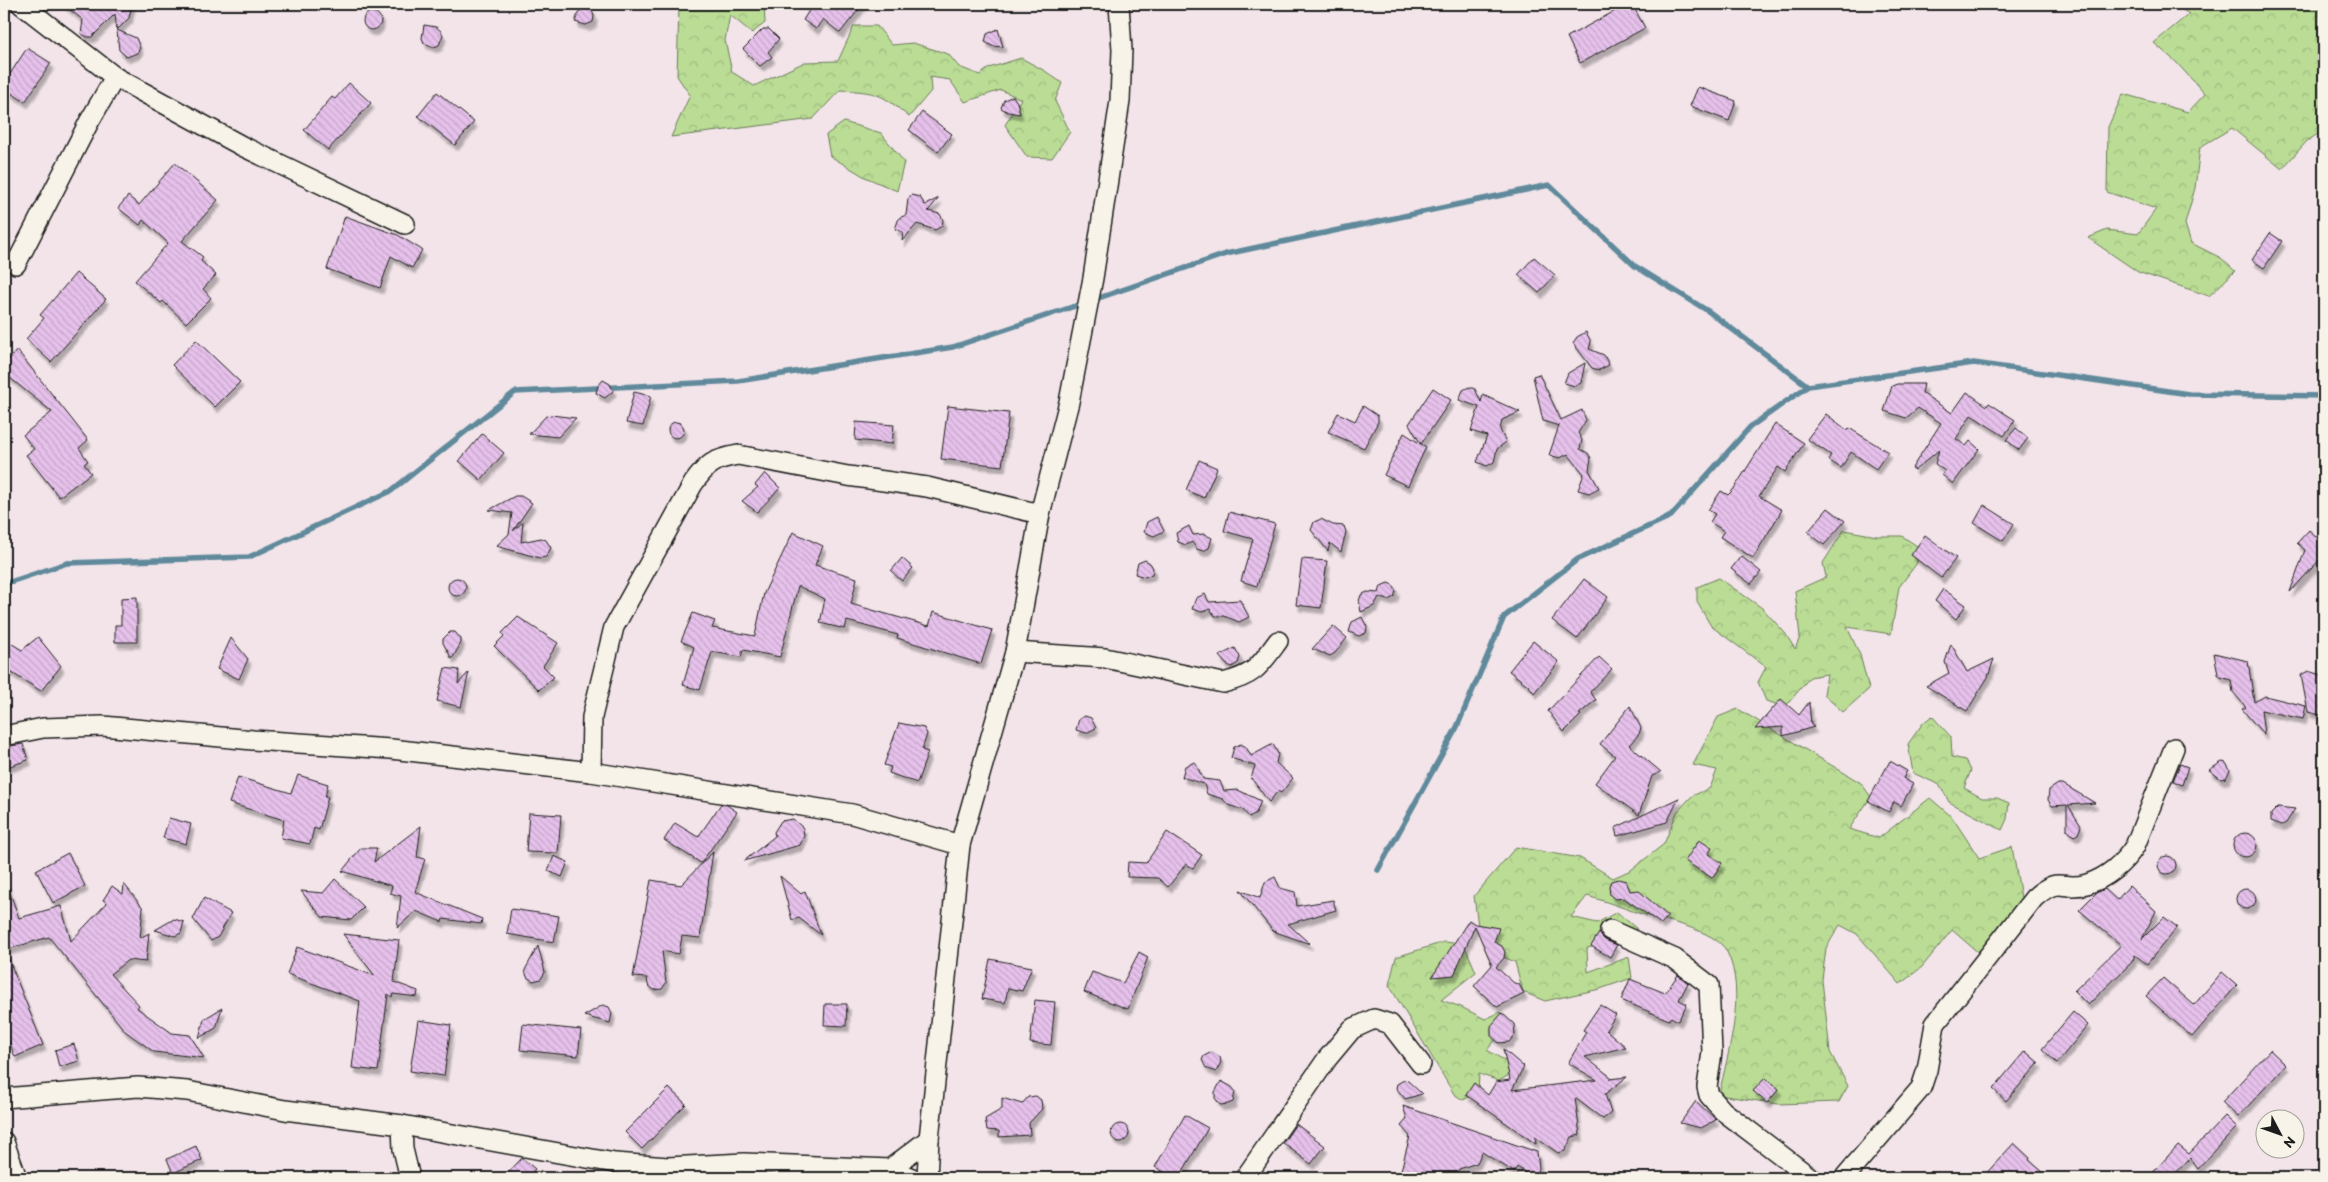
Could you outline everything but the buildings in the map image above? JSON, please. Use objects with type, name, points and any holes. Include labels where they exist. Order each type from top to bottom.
[{"type":"street","points":[[21,4],[115,78],[242,146],[405,224]]},
{"type":"street","points":[[927,1178],[929,1138],[960,845],[1015,652],[1040,514],[1069,402],[1093,278],[1120,102],[1122,50],[1119,4]]},
{"type":"street","points":[[16,264],[89,122],[115,78]]},
{"type":"street","points":[[590,772],[592,717],[614,627],[693,484],[705,467],[721,458],[738,454],[848,476],[928,487],[1040,514]]},
{"type":"street","points":[[1015,652],[1106,658],[1223,683],[1240,679],[1258,669],[1278,641]]},
{"type":"street","points":[[4,736],[44,728],[103,726],[253,740],[364,746],[590,772],[852,814],[960,845]]},
{"type":"street","points":[[1844,1178],[1921,1088],[1927,1070],[1935,1024],[2034,898],[2046,887],[2056,884],[2068,886],[2087,884],[2114,870],[2128,858],[2135,846],[2174,748]]},
{"type":"street","points":[[1610,930],[1675,959],[1708,985],[1712,1052],[1708,1087],[1709,1095],[1723,1111],[1811,1178]]},
{"type":"street","points":[[1244,1178],[1328,1059],[1352,1029],[1374,1019],[1390,1024],[1421,1064]]},
{"type":"street","points":[[4,1098],[138,1087],[187,1091],[285,1110],[402,1125],[531,1146],[615,1163],[668,1167],[744,1163],[890,1169],[912,1178]]},
{"type":"street","points":[[402,1125],[403,1149],[410,1178]]},
{"type":"street","points":[[890,1169],[929,1138]]},
{"type":"street","points":[[4,1142],[17,1178]]},
{"type":"green space","points":[[679,4],[764,4],[765,23],[752,33],[730,15],[725,40],[732,72],[754,86],[805,62],[838,61],[854,26],[877,26],[892,45],[913,43],[948,54],[959,67],[980,75],[989,68],[1021,58],[1062,83],[1055,101],[1070,132],[1052,158],[1027,157],[1005,125],[1021,99],[1001,90],[965,102],[950,80],[930,77],[931,91],[909,117],[885,98],[878,95],[840,90],[813,119],[671,137],[690,95],[677,76]]},
{"type":"green space","points":[[2173,4],[2317,4],[2324,20],[2324,130],[2307,141],[2282,169],[2232,128],[2200,147],[2195,188],[2185,224],[2191,243],[2221,258],[2235,271],[2209,296],[2138,272],[2088,238],[2107,230],[2138,234],[2156,209],[2107,192],[2108,127],[2123,94],[2188,112],[2205,94],[2176,62],[2154,43],[2189,14]]},
{"type":"green space","points":[[844,122],[881,133],[904,162],[897,191],[865,177],[830,156],[826,135]]},
{"type":"green space","points":[[1844,530],[1877,536],[1902,536],[1917,546],[1917,563],[1899,587],[1891,634],[1847,627],[1860,655],[1869,689],[1843,712],[1824,695],[1827,674],[1810,677],[1785,707],[1766,701],[1758,682],[1766,667],[1711,626],[1697,602],[1697,587],[1719,578],[1762,608],[1785,633],[1795,649],[1800,637],[1795,591],[1826,577],[1823,563]]},
{"type":"green space","points":[[1738,709],[1861,783],[1871,797],[1849,829],[1879,838],[1930,798],[1952,817],[1979,858],[2012,847],[2024,914],[1989,962],[1952,930],[1922,967],[1900,984],[1857,934],[1840,925],[1826,948],[1822,980],[1830,1052],[1848,1086],[1839,1102],[1778,1104],[1719,1095],[1734,1023],[1736,1004],[1733,968],[1727,952],[1721,944],[1700,931],[1587,896],[1571,917],[1597,923],[1617,912],[1637,929],[1621,941],[1587,948],[1588,972],[1629,957],[1632,978],[1600,989],[1545,1001],[1523,992],[1515,962],[1501,956],[1479,933],[1474,896],[1516,847],[1580,858],[1613,878],[1631,870],[1664,844],[1677,812],[1692,796],[1710,788],[1717,770],[1693,765],[1718,717]]},
{"type":"green space","points":[[1932,716],[1951,737],[1952,757],[1965,760],[1971,770],[1964,788],[1982,798],[1997,798],[2009,803],[2007,819],[2002,830],[1949,802],[1940,785],[1913,773],[1908,744],[1923,723]]},
{"type":"green space","points":[[1444,942],[1464,944],[1476,972],[1441,1000],[1461,1007],[1485,1019],[1501,1012],[1509,1024],[1487,1050],[1519,1069],[1499,1081],[1479,1074],[1478,1093],[1463,1100],[1454,1094],[1389,985],[1396,957]]},
{"type":"waterway","points":[[1093,300],[1226,254],[1549,185],[1635,266],[1708,311],[1808,386]]},
{"type":"waterway","points":[[4,584],[67,563],[249,557],[391,491],[515,392],[738,381],[953,347],[1084,303]]},
{"type":"waterway","points":[[1378,870],[1457,727],[1504,617],[1578,559],[1671,516],[1750,427],[1808,386],[1974,363],[2189,394],[2324,396]]}]
